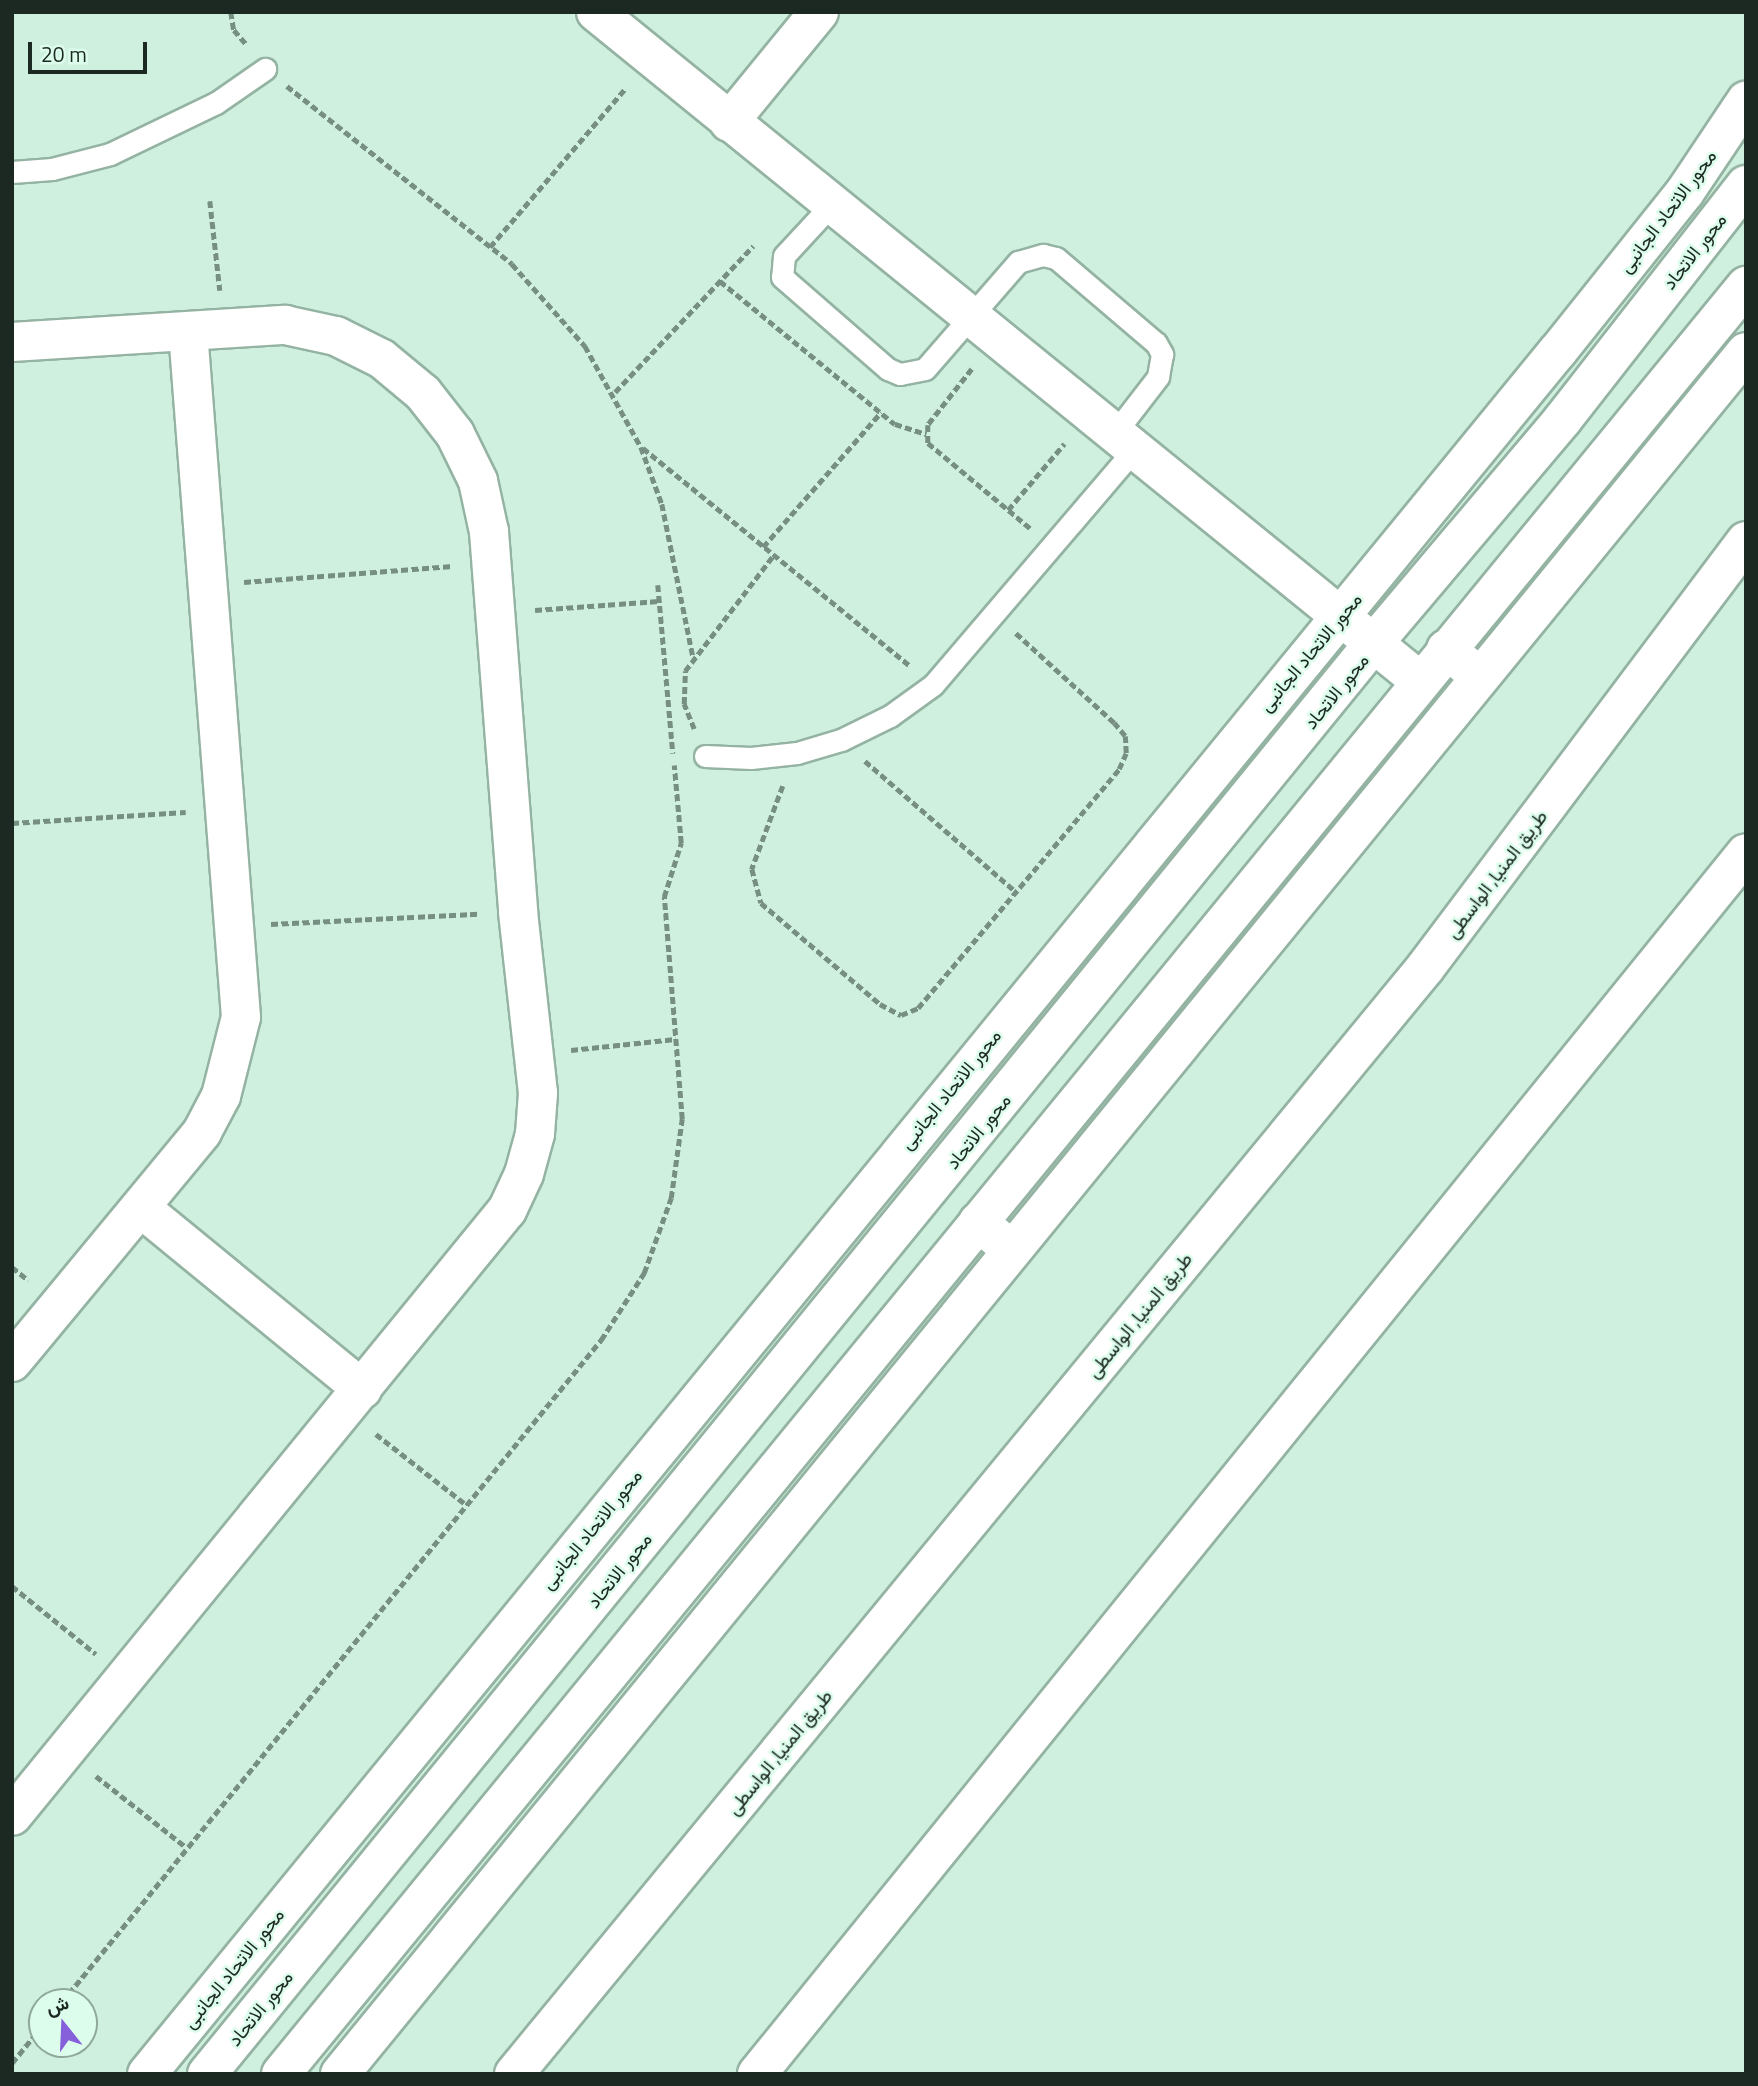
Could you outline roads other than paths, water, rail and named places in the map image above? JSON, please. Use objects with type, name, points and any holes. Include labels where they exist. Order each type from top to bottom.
[{"type":"street","points":[[596,12],[1420,681]]},
{"type":"street","points":[[729,122],[819,12]]},
{"type":"street","name":"محور الاتحاد الجانبى","points":[[147,2074],[1677,202],[1746,101]]},
{"type":"street","name":"محور الاتحاد","points":[[207,2074],[1373,644],[1563,419],[1746,185]]},
{"type":"street","points":[[281,2074],[1746,286]]},
{"type":"street","points":[[12,342],[285,326],[336,336],[382,359],[423,393],[455,434],[478,481],[491,563],[518,912],[533,1054],[535,1134],[524,1174],[507,1210],[12,1816]]},
{"type":"street","points":[[12,1363],[202,1132],[234,1057],[241,1017],[208,585],[206,330]]},
{"type":"street","points":[[340,2074],[1746,352]]},
{"type":"street","name":"طريق المنيا, الواسطى","points":[[514,2074],[1425,968],[1746,541]]},
{"type":"street","points":[[1446,649],[1479,676]]},
{"type":"street","points":[[757,2074],[1746,853]]},
{"type":"street","points":[[141,1208],[354,1399]]},
{"type":"street","points":[[978,1222],[1012,1250]]},
{"type":"lane","points":[[12,172],[52,169],[110,153],[216,103],[265,69]]},
{"type":"lane","points":[[705,756],[751,758],[797,753],[841,740],[890,716],[933,685],[1053,546],[1113,433],[1158,377],[1162,354],[1156,343],[1056,258],[1043,255],[1018,262],[983,328],[925,369],[913,374],[888,369],[782,277],[784,257],[831,205]]}]
